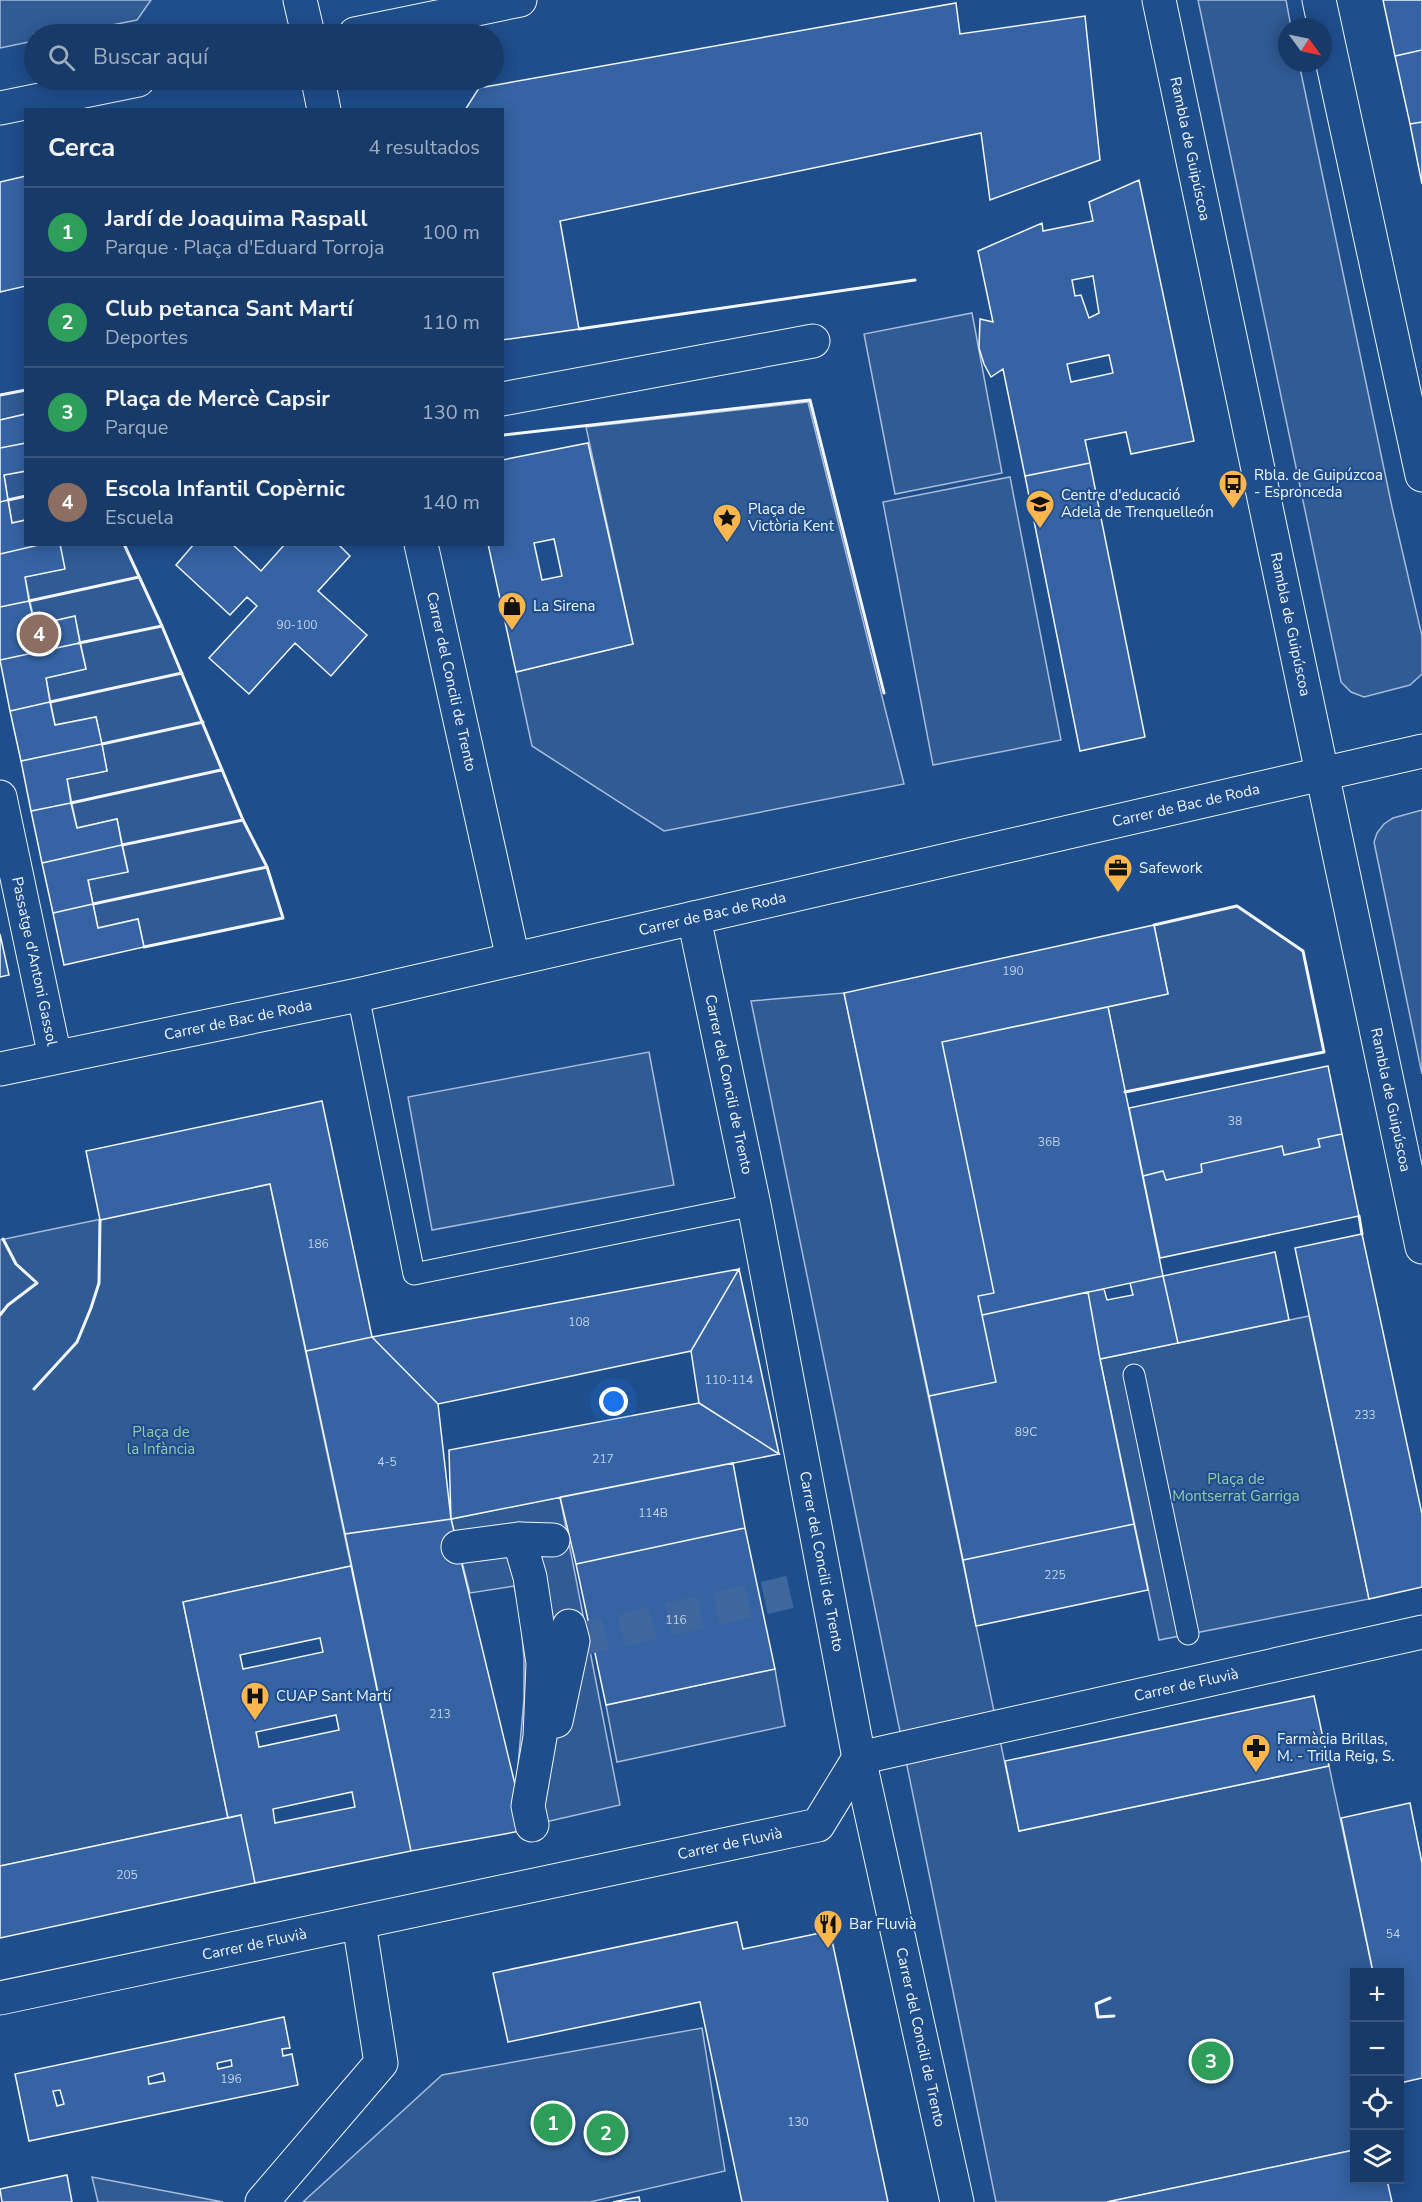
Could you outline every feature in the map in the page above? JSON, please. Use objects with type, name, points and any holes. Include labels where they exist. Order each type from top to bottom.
[{"type":"street","points":[[300,0],[306,24]]},
{"type":"street","points":[[404,24],[520,0]]},
{"type":"street","name":"Rambla de Guipúscoa","points":[[1160,0],[1422,1247]]},
{"type":"street","points":[[1319,0],[1422,475]]},
{"type":"street","points":[[0,108],[89,90]]},
{"type":"street","points":[[320,90],[324,108]]},
{"type":"street","points":[[504,399],[813,341]]},
{"type":"street","name":"Carrer del Concili de Trento","points":[[421,546],[513,959]]},
{"type":"street","name":"Carrer de Bac de Roda","points":[[0,1069],[358,995],[1422,751]]},
{"type":"street","name":"Passatge d'Antoni Gassol","points":[[0,797],[55,1057]]},
{"type":"street","name":"Carrer del Concili de Trento","points":[[694,918],[754,1205],[859,1758],[957,2202]]},
{"type":"street","points":[[458,1546],[519,1539],[553,1540]]},
{"type":"street","points":[[519,1539],[530,1576],[543,1663],[540,1737],[528,1806],[536,1834],[573,1641],[569,1626]]},
{"type":"street","name":"Carrer de Fluvià","points":[[0,1998],[818,1825],[859,1758],[1422,1632]]},
{"type":"street","points":[[262,2202],[381,2063],[359,1923]]},
{"type":"lane","points":[[358,995],[414,1274],[754,1205]]},
{"type":"lane","points":[[1134,1376],[1188,1634]]},
{"type":"shaded area","points":[[0,0],[151,0],[137,20],[117,24],[24,24],[24,43],[0,48]]},
{"type":"shaded area","points":[[1198,0],[1286,0],[1289,18],[1278,18],[1278,72],[1301,72],[1392,507],[1422,636],[1422,674],[1410,685],[1364,697],[1351,692],[1341,682]]},
{"type":"shaded area","points":[[972,313],[1002,473],[895,494],[864,334]]},
{"type":"shaded area","points":[[24,390],[24,414],[0,420],[0,395]]},
{"type":"shaded area","name":"Plaça de Victòria Kent","points":[[808,402],[904,784],[664,831],[532,746],[516,672],[633,644],[586,427]]},
{"type":"shaded area","points":[[24,471],[24,520],[12,523],[4,475]]},
{"type":"shaded area","points":[[1010,477],[1061,740],[933,765],[883,502]]},
{"type":"shaded area","points":[[60,546],[124,546],[162,626],[243,820],[267,867],[283,918],[144,947],[138,919],[98,928],[88,880],[128,871],[117,819],[77,828],[67,779],[107,771],[96,717],[55,725],[46,678],[86,669],[75,617],[35,625],[25,577],[64,569]]},
{"type":"shaded area","points":[[1422,810],[1422,1074],[1374,842],[1384,824],[1393,818]]},
{"type":"shaded area","points":[[1237,906],[1303,951],[1324,1052],[1125,1092],[1108,1007],[1168,994],[1154,925]]},
{"type":"shaded area","points":[[844,993],[1019,1831],[1329,1766],[1372,1968],[1350,1968],[1350,2151],[1107,2202],[996,2202],[751,1001]]},
{"type":"shaded area","points":[[649,1052],[674,1185],[432,1230],[408,1097]]},
{"type":"shaded area","name":"Plaça de la Infància","points":[[270,1184],[351,1566],[183,1602],[228,1818],[0,1866],[0,1240]]},
{"type":"shaded area","name":"Plaça de Montserrat Garriga","points":[[1309,1316],[1369,1599],[1159,1640],[1100,1359]]},
{"type":"shaded area","points":[[560,1497],[620,1805],[532,1825],[518,1766],[524,1699],[524,1658],[520,1612],[514,1586],[470,1593],[451,1519]]},
{"type":"shaded area","points":[[775,1669],[785,1726],[617,1762],[606,1705]]},
{"type":"shaded area","points":[[702,2028],[725,2171],[590,2202],[303,2202],[442,2075]]},
{"type":"shaded area","points":[[92,2177],[223,2202],[98,2202]]},
{"type":"building","points":[[1383,0],[1422,0],[1422,50],[1395,56]]},
{"type":"building","points":[[956,3],[960,34],[1085,16],[1100,160],[990,200],[981,133],[560,221],[579,329],[504,340],[504,108],[466,108],[478,90],[504,90],[504,84]]},
{"type":"building","points":[[1422,50],[1422,122],[1410,124],[1395,56]]},
{"type":"building","points":[[1422,122],[1422,184],[1410,124]]},
{"type":"building","points":[[24,176],[24,286],[0,292],[0,182]]},
{"type":"building","points":[[1139,180],[1194,441],[1131,454],[1126,432],[1085,440],[1090,463],[1025,476],[1003,369],[991,377],[979,348],[980,319],[993,322],[978,251],[1042,223],[1043,231],[1093,221],[1089,202]],"holes":[[[1093,276],[1099,313],[1089,318],[1081,295],[1075,296],[1072,280]],[[1109,355],[1113,373],[1071,382],[1067,364]]]},
{"type":"building","points":[[24,414],[24,443],[0,448],[0,420]]},
{"type":"building","points":[[24,443],[24,471],[4,475],[8,500],[0,502],[0,448]]},
{"type":"building","points":[[588,443],[633,644],[516,672],[488,546],[504,546],[504,460]],"holes":[[[554,539],[562,576],[542,580],[534,543]]]},
{"type":"building","points":[[1090,463],[1145,737],[1080,751],[1025,476]]},
{"type":"building","points":[[8,500],[12,523],[24,520],[24,546],[34,546],[0,554],[0,502]]},
{"type":"building","points":[[34,546],[60,546],[65,569],[25,577],[29,601],[0,607],[0,554]]},
{"type":"building","points":[[192,546],[234,546],[261,571],[283,546],[340,546],[350,556],[318,591],[367,635],[331,676],[295,643],[249,694],[209,658],[257,606],[247,597],[230,615],[176,565]]},
{"type":"building","points":[[29,601],[35,625],[75,616],[80,643],[0,660],[0,607]]},
{"type":"building","points":[[80,643],[86,669],[46,678],[50,702],[10,711],[0,660]]},
{"type":"building","points":[[50,702],[55,725],[96,717],[102,744],[21,761],[10,711]]},
{"type":"building","points":[[102,744],[107,771],[67,779],[71,803],[31,811],[21,761]]},
{"type":"building","points":[[71,803],[77,828],[117,819],[122,845],[42,863],[31,811]]},
{"type":"building","points":[[122,845],[128,872],[88,880],[93,904],[53,913],[42,863]]},
{"type":"building","points":[[93,904],[98,928],[138,919],[144,947],[64,965],[53,913]]},
{"type":"building","points":[[1154,925],[1168,994],[942,1042],[994,1293],[978,1296],[996,1382],[929,1396],[844,993]]},
{"type":"building","points":[[0,934],[9,975],[0,977]]},
{"type":"building","points":[[1108,1007],[1163,1276],[982,1315],[978,1296],[994,1293],[942,1042]]},
{"type":"building","points":[[1328,1066],[1342,1134],[1318,1139],[1320,1147],[1284,1155],[1282,1146],[1201,1164],[1202,1172],[1166,1180],[1163,1171],[1143,1176],[1129,1108]]},
{"type":"building","points":[[322,1101],[372,1337],[306,1351],[270,1184],[100,1220],[86,1151]]},
{"type":"building","points":[[1342,1134],[1359,1216],[1160,1258],[1143,1176],[1163,1171],[1166,1180],[1202,1172],[1201,1164],[1282,1146],[1284,1155],[1320,1147],[1318,1139]]},
{"type":"building","points":[[1362,1234],[1422,1514],[1422,1587],[1369,1599],[1295,1248]]},
{"type":"building","points":[[1275,1252],[1289,1320],[1178,1343],[1163,1276]]},
{"type":"building","points":[[739,1269],[691,1351],[438,1404],[372,1337]]},
{"type":"building","points":[[739,1269],[779,1454],[699,1403],[691,1351]]},
{"type":"building","points":[[1163,1276],[1178,1343],[1100,1359],[1088,1292],[1104,1289],[1107,1300],[1133,1295],[1130,1283]]},
{"type":"building","points":[[1088,1292],[1134,1524],[963,1560],[929,1396],[996,1382],[982,1315]]},
{"type":"building","points":[[372,1337],[438,1404],[451,1519],[345,1534],[306,1351]]},
{"type":"building","points":[[699,1403],[779,1454],[451,1519],[449,1450]]},
{"type":"building","points":[[733,1463],[745,1528],[576,1564],[560,1497]]},
{"type":"building","points":[[451,1519],[526,1830],[411,1851],[345,1534]]},
{"type":"building","points":[[1134,1524],[1148,1590],[976,1626],[963,1560]]},
{"type":"building","points":[[745,1528],[775,1669],[606,1705],[576,1564]]},
{"type":"building","name":"CUAP Sant Martí","points":[[351,1566],[411,1851],[255,1883],[241,1815],[228,1818],[183,1602]],"holes":[[[320,1638],[323,1652],[243,1669],[240,1655]],[[336,1715],[339,1730],[259,1747],[256,1732]],[[352,1792],[355,1807],[275,1823],[273,1809]]]},
{"type":"building","points":[[1314,1696],[1329,1766],[1019,1831],[1005,1761]]},
{"type":"building","points":[[1410,1803],[1422,1863],[1422,2078],[1404,2082],[1404,1968],[1372,1968],[1341,1818]]},
{"type":"building","points":[[241,1815],[255,1883],[0,1938],[0,1866]]},
{"type":"building","points":[[737,1922],[743,1949],[830,1931],[888,2202],[742,2202],[700,2002],[508,2042],[493,1973]]},
{"type":"building","points":[[284,2017],[290,2048],[282,2049],[283,2056],[292,2054],[298,2085],[29,2141],[15,2074]],"holes":[[[231,2060],[232,2066],[218,2069],[217,2063]],[[163,2073],[165,2081],[149,2084],[148,2077]],[[60,2090],[64,2104],[57,2106],[53,2091]]]},
{"type":"building","points":[[1350,2151],[1350,2184],[1388,2184],[1392,2202],[1107,2202]]},
{"type":"building","points":[[67,2175],[72,2202],[2,2202],[0,2189]]},
{"type":"building","points":[[639,2197],[640,2202],[613,2202]]},
{"type":"tunnel","points":[[573,1641],[790,1592]]},
{"type":"wall","points":[[579,329],[915,280]]},
{"type":"wall","points":[[0,395],[24,390]]},
{"type":"wall","points":[[504,435],[810,400],[884,693]]},
{"type":"wall","points":[[8,500],[24,496]]},
{"type":"wall","points":[[125,546],[162,626],[243,820],[267,867],[283,918],[144,947]]},
{"type":"wall","points":[[29,601],[139,577]]},
{"type":"wall","points":[[79,643],[162,626]]},
{"type":"wall","points":[[50,702],[182,673]]},
{"type":"wall","points":[[102,744],[203,722]]},
{"type":"wall","points":[[71,803],[221,770]]},
{"type":"wall","points":[[122,845],[243,820]]},
{"type":"wall","points":[[93,904],[267,867]]},
{"type":"wall","points":[[1125,1092],[1324,1052],[1303,951],[1237,906],[1154,925]]},
{"type":"wall","points":[[1359,1216],[1362,1234]]},
{"type":"wall","points":[[34,1389],[77,1342],[91,1308],[99,1283],[100,1220]]},
{"type":"wall","points":[[0,1315],[8,1305],[37,1283],[16,1264],[3,1239]]},
{"type":"wall","points":[[1110,1998],[1096,2004],[1098,2017],[1114,2016]]},
{"type":"place","name":"Rbla. de Guipúzcoa - Espronceda","points":[[1233,510]]},
{"type":"place","name":"Centre d'educació Adela de Trenquelleón","points":[[1040,530]]},
{"type":"place","name":"Plaça de Victòria Kent","points":[[727,544]]},
{"type":"place","name":"La Sirena","points":[[512,632]]},
{"type":"place","name":"Escola Infantil Copèrnic","points":[[39,634]]},
{"type":"place","name":"Safework","points":[[1118,894]]},
{"type":"place","name":"CUAP Sant Martí","points":[[255,1722]]},
{"type":"place","name":"Farmàcia Brillas, M. - Trilla Reig, S.","points":[[1256,1774]]},
{"type":"place","name":"Bar Fluvià","points":[[828,1950]]},
{"type":"place","name":"Plaça de Mercè Capsir","points":[[1211,2061]]},
{"type":"place","name":"Jardí de Joaquima Raspall","points":[[553,2123]]},
{"type":"place","name":"Club petanca Sant Martí","points":[[606,2133]]}]
